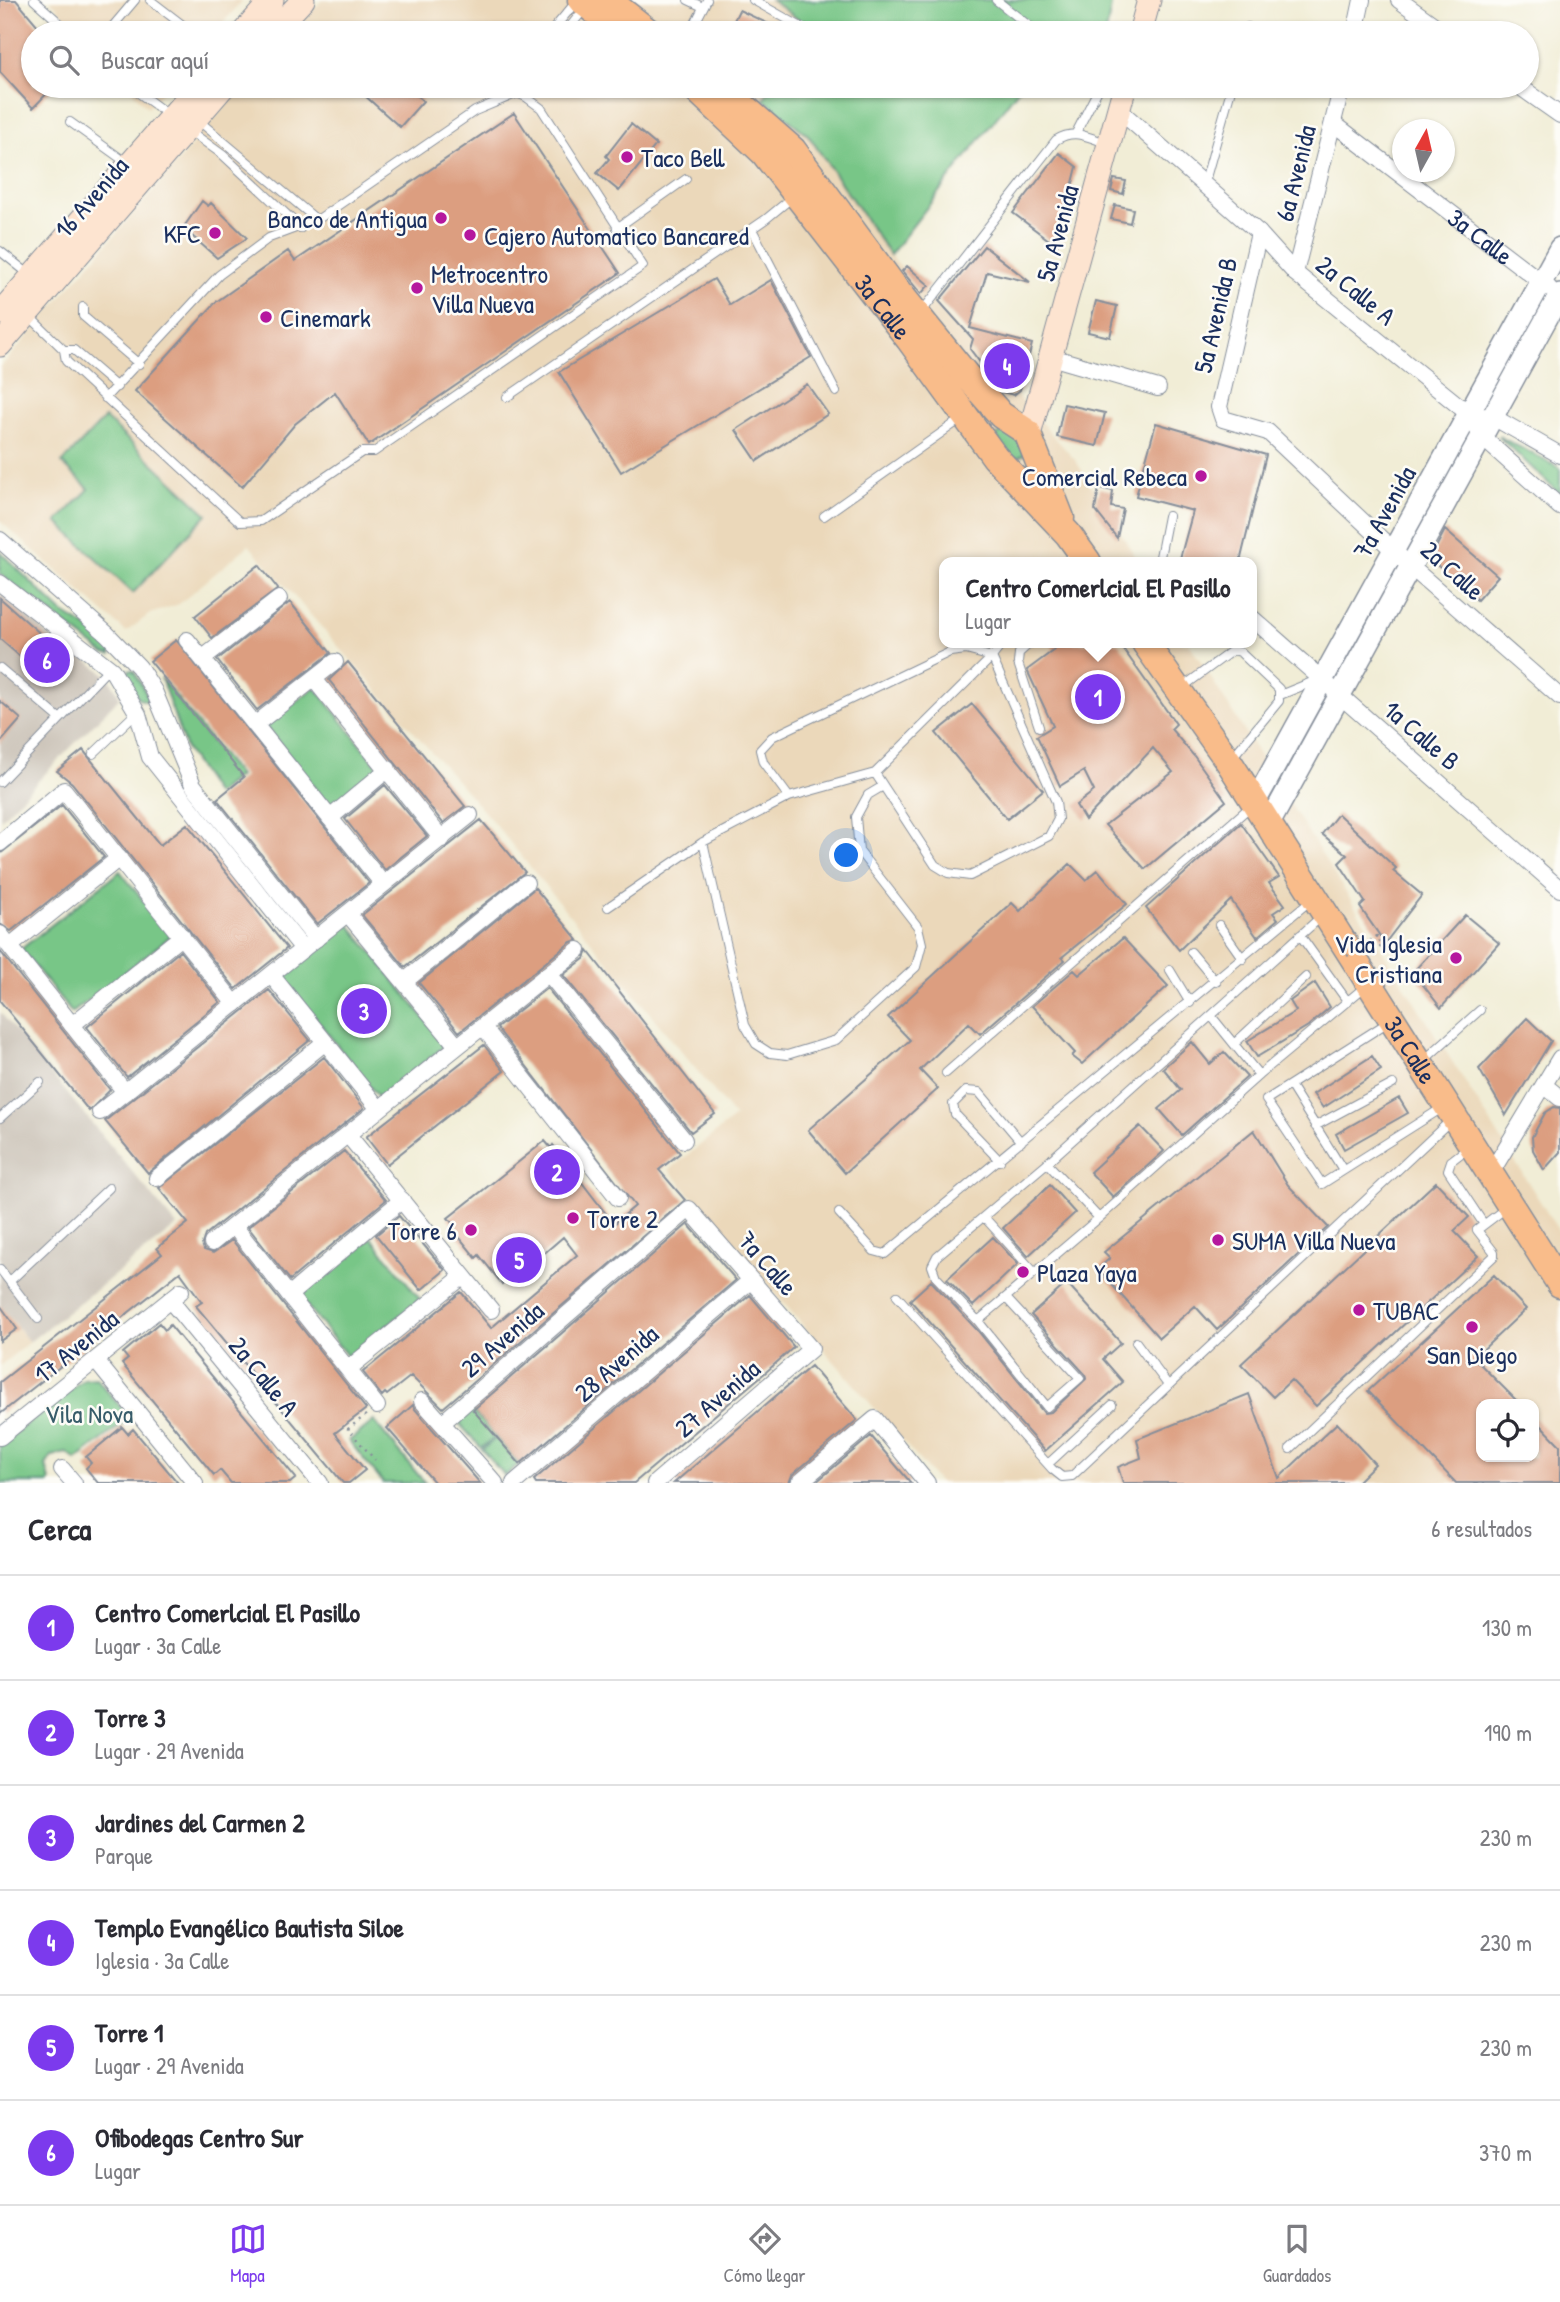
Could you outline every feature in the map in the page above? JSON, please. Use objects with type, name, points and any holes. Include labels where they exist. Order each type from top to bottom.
[{"type":"main road","points":[[254,21],[272,0]]},
{"type":"main road","points":[[283,21],[303,0]]},
{"type":"main road","points":[[1143,21],[1149,0]]},
{"type":"main road","points":[[588,1],[609,21]]},
{"type":"main road","points":[[588,1],[627,21]]},
{"type":"main road","name":"16 Avenida","points":[[0,345],[183,118],[192,98]]},
{"type":"main road","name":"16 Avenida","points":[[0,313],[129,165],[209,98]]},
{"type":"main road","name":"3a Calle","points":[[706,98],[764,153],[1000,461],[1075,552]]},
{"type":"main road","name":"3a Calle","points":[[734,98],[793,150],[918,317],[992,406],[1008,420],[1024,428],[1075,552]]},
{"type":"main road","name":"5a Avenida","points":[[1030,441],[1122,98]]},
{"type":"main road","points":[[992,406],[1009,413],[1022,413],[1041,395]]},
{"type":"main road","points":[[1000,461],[1012,465],[1020,463],[1027,458],[1030,441]]},
{"type":"main road","name":"3a Calle","points":[[1153,648],[1255,802],[1470,1146],[1560,1284]]},
{"type":"street","points":[[1357,21],[1362,0]]},
{"type":"street","points":[[1399,0],[1428,21]]},
{"type":"street","name":"6a Avenida","points":[[1295,272],[1339,98]]},
{"type":"street","points":[[1536,98],[1560,115]]},
{"type":"street","name":"2a Calle A","points":[[1119,110],[1259,233],[1295,272],[1469,414],[1482,437],[1560,507]]},
{"type":"street","name":"3a Calle","points":[[1333,123],[1560,295]]},
{"type":"street","name":"5a Avenida B","points":[[1219,407],[1259,233]]},
{"type":"street","name":"7a Avenida","points":[[1255,802],[1560,248]]},
{"type":"street","name":"7a Avenida","points":[[1269,824],[1560,295]]},
{"type":"street","points":[[1051,357],[1158,388]]},
{"type":"street","name":"2a Calle","points":[[1219,407],[1223,419],[1268,432],[1411,567],[1560,697]]},
{"type":"street","points":[[1469,414],[1493,418],[1560,455]]},
{"type":"street","points":[[0,540],[125,651],[139,667],[159,704],[193,785],[246,864],[310,944]]},
{"type":"street","points":[[0,583],[109,668],[137,712],[150,757],[179,795],[246,864]]},
{"type":"street","points":[[203,658],[279,599]]},
{"type":"street","name":"1a Calle B","points":[[1257,622],[1560,889]]},
{"type":"street","points":[[187,640],[383,884]]},
{"type":"street","points":[[109,668],[125,651]]},
{"type":"street","points":[[256,724],[335,662]]},
{"type":"street","points":[[314,679],[442,839]]},
{"type":"street","points":[[137,712],[159,704]]},
{"type":"street","points":[[330,818],[388,769]]},
{"type":"street","points":[[179,795],[193,785]]},
{"type":"street","points":[[0,843],[64,790],[235,1004]]},
{"type":"street","points":[[100,1112],[470,815]]},
{"type":"street","points":[[119,858],[5,940],[125,1092]]},
{"type":"street","points":[[405,981],[526,883]]},
{"type":"street","points":[[348,914],[457,1046]]},
{"type":"street","points":[[72,1026],[182,936]]},
{"type":"street","points":[[212,1243],[578,950]]},
{"type":"street","points":[[549,974],[684,1140]]},
{"type":"street","points":[[272,976],[379,1109]]},
{"type":"street","points":[[483,1027],[618,1198]]},
{"type":"street","points":[[156,1178],[324,1043]]},
{"type":"street","points":[[1489,1176],[1560,1058]]},
{"type":"street","points":[[1544,1085],[1560,1098]]},
{"type":"street","points":[[348,1135],[491,1310]]},
{"type":"street","points":[[289,1295],[402,1200]]},
{"type":"street","name":"7a Calle","points":[[689,1209],[811,1349]]},
{"type":"street","name":"29 Avenida","points":[[442,1423],[689,1209]]},
{"type":"street","points":[[234,1226],[377,1406]]},
{"type":"street","points":[[348,1369],[462,1276]]},
{"type":"street","name":"28 Avenida","points":[[514,1483],[751,1281]]},
{"type":"street","name":"2a Calle A","points":[[176,1295],[320,1483]]},
{"type":"street","name":"17 Avenida","points":[[0,1437],[176,1295]]},
{"type":"street","name":"27 Avenida","points":[[655,1483],[811,1349]]},
{"type":"street","points":[[96,1361],[195,1483]]},
{"type":"street","points":[[422,1401],[495,1483]]},
{"type":"street","points":[[799,1483],[875,1419],[927,1483]]},
{"type":"street","points":[[62,1469],[74,1483]]},
{"type":"lane","points":[[34,0],[58,21]]},
{"type":"lane","points":[[117,21],[135,0]]},
{"type":"lane","points":[[150,0],[177,21]]},
{"type":"lane","points":[[688,0],[705,4],[696,21]]},
{"type":"lane","points":[[753,0],[791,21]]},
{"type":"lane","points":[[996,0],[1023,21]]},
{"type":"lane","points":[[564,21],[588,1]]},
{"type":"lane","points":[[574,21],[588,1]]},
{"type":"lane","points":[[142,98],[150,105],[183,118],[317,220]]},
{"type":"lane","points":[[105,398],[219,275],[269,238],[317,220],[500,98]]},
{"type":"lane","points":[[0,251],[37,271],[37,286],[23,303],[26,314],[64,350],[66,361],[240,522],[261,521],[362,453],[374,452],[643,266],[556,129],[530,98]]},
{"type":"lane","points":[[1076,133],[1094,98]]},
{"type":"lane","points":[[1204,185],[1229,98]]},
{"type":"lane","points":[[183,118],[301,228]]},
{"type":"lane","points":[[71,122],[129,165]]},
{"type":"lane","points":[[918,317],[1056,140],[1068,133],[1076,133],[1110,145]]},
{"type":"lane","points":[[617,228],[686,179]]},
{"type":"lane","points":[[507,397],[752,229],[796,195]]},
{"type":"lane","points":[[752,229],[836,392]]},
{"type":"lane","points":[[83,307],[83,317],[139,364]]},
{"type":"lane","points":[[64,350],[74,350],[117,387]]},
{"type":"lane","points":[[824,516],[966,416]]},
{"type":"lane","points":[[1160,557],[1168,516]]},
{"type":"lane","points":[[608,907],[703,842],[789,797],[875,773],[999,648]]},
{"type":"lane","points":[[1024,648],[1019,653],[1018,663],[1039,727]]},
{"type":"lane","points":[[789,797],[763,762],[760,750],[772,737],[950,652],[966,650],[992,657]]},
{"type":"lane","points":[[1180,690],[1233,650],[1240,652],[1279,689],[1280,695]]},
{"type":"lane","points":[[875,773],[935,864],[948,873],[970,876],[1049,836],[1058,820],[1056,802],[992,657]]},
{"type":"lane","points":[[0,667],[58,717]]},
{"type":"lane","points":[[0,782],[58,717],[109,668]]},
{"type":"lane","points":[[1229,762],[1280,695],[1322,680]]},
{"type":"lane","points":[[93,754],[137,712]]},
{"type":"lane","points":[[703,842],[745,1025],[756,1044],[770,1053],[787,1055],[836,1040],[916,967],[922,944],[918,927],[859,850],[856,817],[868,795],[883,786]]},
{"type":"lane","points":[[946,1073],[1255,802]]},
{"type":"lane","points":[[1006,1298],[1080,1378],[1047,1407],[978,1321],[936,1277],[932,1266],[937,1256],[1047,1164],[1212,1017],[1300,935],[1320,905]]},
{"type":"lane","points":[[839,1213],[874,1251],[886,1254],[1243,959],[1320,905]]},
{"type":"lane","points":[[1219,925],[1243,959]]},
{"type":"lane","points":[[1300,935],[1349,1002]]},
{"type":"lane","points":[[1191,952],[1216,982]]},
{"type":"lane","points":[[1170,970],[1190,1003]]},
{"type":"lane","points":[[1234,1044],[1306,977]]},
{"type":"lane","points":[[978,1321],[1099,1218],[1259,1074],[1369,983]]},
{"type":"lane","points":[[1420,1064],[1480,1010]]},
{"type":"lane","points":[[1212,1017],[1259,1074]]},
{"type":"lane","points":[[1393,1020],[1266,1100],[1322,1184],[1449,1112]]},
{"type":"lane","points":[[0,1118],[40,1082]]},
{"type":"lane","points":[[1315,1126],[1393,1084]]},
{"type":"lane","points":[[1290,1085],[1343,1170]]},
{"type":"lane","points":[[1000,1161],[955,1114],[953,1104],[966,1091],[979,1092],[1021,1142]]},
{"type":"lane","points":[[897,1296],[1048,1464],[1062,1477],[1072,1476],[1449,1112]]},
{"type":"lane","points":[[1470,1146],[1451,1161],[1448,1170],[1483,1223]]},
{"type":"lane","points":[[1047,1164],[1099,1218]]},
{"type":"lane","points":[[10,1281],[108,1188]]},
{"type":"lane","points":[[1290,1449],[1494,1256],[1494,1252],[1478,1234],[1479,1226],[1508,1206]]},
{"type":"lane","points":[[984,1217],[1035,1273]]},
{"type":"lane","points":[[0,1269],[38,1319]]},
{"type":"lane","points":[[1136,1342],[1168,1385]]},
{"type":"lane","points":[[1048,1464],[1112,1405]]},
{"type":"path","points":[[1347,956],[1377,936],[1382,946]]},
{"type":"path","points":[[375,1460],[348,1429],[377,1406]]},
{"type":"shaded area","points":[[50,0],[243,0],[225,21],[69,21]]},
{"type":"shaded area","points":[[322,0],[771,0],[800,21],[302,21]]},
{"type":"shaded area","points":[[138,98],[157,98],[148,108]]},
{"type":"shaded area","points":[[233,98],[765,98],[808,135],[890,255],[1076,461],[1136,557],[939,557],[939,648],[1192,648],[1560,1233],[1560,1483],[939,1483],[669,1170],[735,1117],[494,823],[249,545],[179,604],[150,614],[126,632],[0,521],[0,368]]},
{"type":"shaded area","points":[[0,592],[62,647],[75,651],[108,676],[120,697],[0,820]]},
{"type":"shaded area","points":[[0,1012],[177,1226],[29,1342],[0,1305]]},
{"type":"shaded area","points":[[0,1305],[29,1342],[0,1366]]},
{"type":"green space","points":[[771,0],[1112,0],[1108,21],[801,21]]},
{"type":"green space","points":[[1012,98],[890,255],[808,135],[763,99]]},
{"type":"green space","points":[[105,418],[207,514],[133,593],[57,522],[89,489],[62,463]]},
{"type":"green space","points":[[1010,427],[1025,454],[1011,461],[996,436]]},
{"type":"green space","points":[[1498,436],[1560,468],[1560,494]]},
{"type":"green space","points":[[0,552],[62,612],[95,633],[111,649],[111,655],[103,653],[0,574]]},
{"type":"green space","points":[[129,670],[134,671],[148,697],[147,701],[139,699],[126,677]]},
{"type":"green space","points":[[161,678],[239,776],[216,795],[186,749]]},
{"type":"green space","points":[[315,687],[380,769],[331,808],[265,726]]},
{"type":"green space","points":[[120,871],[171,936],[72,1013],[21,949]]},
{"type":"green space","points":[[349,924],[446,1045],[379,1098],[283,977]]},
{"type":"green space","points":[[372,1238],[420,1299],[348,1357],[299,1296]]},
{"type":"green space","name":"Vila Nova","points":[[96,1378],[130,1418],[76,1460],[67,1453],[52,1456],[46,1465],[50,1481],[48,1483],[0,1483],[0,1445],[84,1379]]},
{"type":"green space","points":[[472,1410],[495,1437],[481,1448],[458,1422]]},
{"type":"green space","points":[[374,1421],[425,1483],[383,1483],[349,1441]]},
{"type":"green space","points":[[496,1438],[519,1464],[505,1476],[482,1450]]},
{"type":"building","points":[[0,0],[16,0],[34,21],[21,21],[21,95],[0,72]]},
{"type":"building","points":[[739,10],[762,21],[734,21]]},
{"type":"building","points":[[24,98],[43,98],[33,108]]},
{"type":"building","points":[[367,98],[420,98],[423,101],[400,127]]},
{"type":"building","name":"Metrocentro Villa Nueva","points":[[514,113],[620,273],[369,445],[335,392],[295,424],[242,487],[135,391],[216,302],[288,251],[295,261]]},
{"type":"building","name":"Taco Bell","points":[[631,124],[656,145],[619,191],[597,173],[609,159],[606,156]]},
{"type":"building","points":[[1059,153],[1077,167],[1057,246],[1013,213]]},
{"type":"building","points":[[1114,179],[1126,181],[1123,194],[1111,191]]},
{"type":"building","name":"KFC","points":[[202,201],[208,206],[211,203],[247,238],[217,258],[183,228]]},
{"type":"building","points":[[1115,205],[1133,209],[1130,223],[1111,219]]},
{"type":"building","points":[[984,246],[1030,282],[987,272],[970,328],[1032,344],[1020,390],[1014,395],[1002,392],[970,349],[973,339],[939,301]]},
{"type":"building","points":[[907,266],[929,285],[921,294],[902,271]]},
{"type":"building","points":[[714,279],[730,305],[771,280],[811,357],[621,472],[559,372]]},
{"type":"building","points":[[1096,301],[1117,306],[1110,337],[1088,332]]},
{"type":"building","points":[[807,384],[828,414],[757,461],[736,430]]},
{"type":"building","points":[[1064,404],[1105,413],[1097,446],[1057,437]]},
{"type":"building","name":"Comercial Rebeca","points":[[1156,423],[1266,455],[1241,557],[1180,557],[1193,511],[1136,496]]},
{"type":"building","points":[[1099,488],[1113,491],[1111,507],[1123,509],[1117,538],[1095,510]]},
{"type":"building","points":[[1445,530],[1498,576],[1477,600],[1430,559]]},
{"type":"building","points":[[259,565],[278,589],[212,638],[195,616]]},
{"type":"building","points":[[0,598],[69,659],[49,682],[0,639]]},
{"type":"building","points":[[290,602],[331,653],[257,710],[217,660]]},
{"type":"building","points":[[176,640],[369,883],[317,924],[217,799],[244,777],[150,661]]},
{"type":"building","points":[[1053,648],[1123,648],[1176,724],[1171,729],[1226,801],[1145,869],[1105,825],[1173,772],[1153,748],[1085,820],[1076,805],[1094,791],[1084,771],[1060,786],[1037,736],[1053,726],[1027,670],[1054,650]]},
{"type":"building","points":[[348,662],[465,806],[443,823],[329,680]]},
{"type":"building","points":[[0,701],[21,719],[0,743]]},
{"type":"building","points":[[972,704],[1043,790],[1007,819],[936,733]]},
{"type":"building","points":[[83,750],[160,845],[187,824],[287,948],[236,989],[72,783],[57,771]]},
{"type":"building","points":[[385,785],[427,836],[385,870],[345,819]]},
{"type":"building","points":[[62,805],[104,857],[11,931],[0,924],[0,854]]},
{"type":"building","points":[[1338,814],[1396,868],[1393,871],[1422,895],[1385,943],[1360,907],[1365,902],[1339,863],[1347,855],[1322,834]]},
{"type":"building","points":[[481,820],[525,872],[405,967],[362,915]]},
{"type":"building","points":[[1241,823],[1279,877],[1269,883],[1285,905],[1273,913],[1278,919],[1257,937],[1231,900],[1179,950],[1146,908]]},
{"type":"building","points":[[1070,864],[1086,880],[1098,870],[1127,904],[1062,957],[1065,960],[980,1034],[969,1023],[920,1070],[938,1089],[845,1173],[808,1130],[910,1040],[888,1017],[1012,903],[1020,911]]},
{"type":"building","points":[[535,888],[578,940],[571,942],[459,1032],[419,983]]},
{"type":"building","name":"Vida Iglesia Cristiana","points":[[1465,915],[1499,943],[1441,1008],[1413,972]]},
{"type":"building","points":[[1123,938],[1168,986],[1082,1064],[1072,1056],[1075,1053],[1032,1006],[1074,970],[1079,975]]},
{"type":"building","points":[[0,951],[110,1090],[89,1111],[0,1001]]},
{"type":"building","points":[[180,951],[220,1002],[127,1077],[87,1027]]},
{"type":"building","points":[[588,951],[715,1114],[691,1132],[563,975],[585,958]]},
{"type":"building","points":[[1315,983],[1330,1007],[1308,1026],[1257,1057],[1247,1041],[1296,1011],[1290,1001]]},
{"type":"building","points":[[547,988],[680,1153],[659,1170],[685,1200],[443,1408],[411,1376],[382,1396],[363,1372],[461,1292],[491,1328],[577,1255],[563,1237],[511,1282],[508,1279],[502,1284],[479,1255],[476,1258],[451,1227],[454,1225],[448,1218],[545,1141],[551,1148],[553,1145],[614,1224],[635,1206],[497,1028]]},
{"type":"building","points":[[269,990],[310,1040],[148,1173],[105,1121]]},
{"type":"building","points":[[1527,1018],[1551,1041],[1506,1115],[1479,1069]]},
{"type":"building","points":[[1192,1042],[1210,1064],[1224,1052],[1247,1077],[1182,1135],[1159,1109],[1181,1090],[1163,1068]]},
{"type":"building","points":[[484,1045],[504,1071],[387,1164],[366,1137]]},
{"type":"building","points":[[1372,1056],[1381,1070],[1323,1108],[1313,1094]]},
{"type":"building","points":[[324,1057],[364,1108],[205,1235],[202,1244],[204,1250],[213,1253],[232,1240],[366,1409],[335,1433],[365,1470],[349,1483],[343,1483],[196,1306],[202,1302],[180,1272],[0,1414],[0,1382],[162,1254],[157,1248],[188,1223],[159,1188]]},
{"type":"building","points":[[1399,1098],[1408,1113],[1344,1149],[1336,1134]]},
{"type":"building","points":[[1554,1107],[1560,1108],[1560,1152],[1544,1170],[1533,1150],[1532,1137],[1545,1113]]},
{"type":"building","points":[[1140,1126],[1164,1151],[1113,1197],[1090,1172]]},
{"type":"building","name":"SUMA Villa Nueva","points":[[1254,1130],[1288,1185],[1328,1227],[1217,1330],[1195,1306],[1159,1338],[1098,1269],[1110,1258],[1104,1252]]},
{"type":"building","points":[[344,1151],[386,1200],[290,1280],[248,1227]]},
{"type":"building","name":"TUBAC","points":[[1436,1182],[1469,1217],[1454,1231],[1478,1256],[1316,1406],[1291,1380],[1273,1397],[1241,1364]]},
{"type":"building","points":[[1050,1185],[1075,1213],[1028,1256],[1003,1228]]},
{"type":"building","points":[[399,1216],[445,1270],[421,1290],[376,1235]]},
{"type":"building","points":[[688,1224],[736,1280],[520,1464],[473,1410]]},
{"type":"building","points":[[993,1237],[1018,1264],[973,1306],[947,1279]]},
{"type":"building","points":[[1494,1275],[1526,1309],[1474,1358],[1515,1399],[1476,1399],[1476,1462],[1539,1462],[1539,1423],[1560,1445],[1560,1483],[1456,1483],[1368,1391]]},
{"type":"building","points":[[931,1281],[979,1332],[1044,1413],[1051,1412],[1086,1379],[1085,1374],[1031,1315],[1067,1283],[1121,1343],[1103,1359],[1123,1382],[1045,1451],[910,1300]]},
{"type":"building","points":[[750,1295],[794,1347],[766,1372],[634,1483],[536,1483],[534,1480]]},
{"type":"building","points":[[0,1305],[17,1329],[0,1341]]},
{"type":"building","points":[[159,1323],[165,1330],[170,1325],[296,1478],[290,1483],[231,1483],[220,1470],[214,1475],[122,1364],[128,1359],[123,1353]]},
{"type":"building","points":[[811,1366],[857,1420],[792,1475],[789,1483],[674,1483]]},
{"type":"building","points":[[1249,1394],[1279,1478],[1337,1423],[1375,1464],[1356,1483],[1123,1483],[1118,1467],[1141,1458],[1137,1439]]},
{"type":"building","points":[[413,1405],[480,1483],[435,1483],[387,1428]]},
{"type":"building","points":[[122,1427],[128,1434],[133,1429],[178,1483],[98,1483],[86,1468],[91,1463],[86,1457]]},
{"type":"building","points":[[871,1436],[911,1483],[815,1483]]},
{"type":"place","name":"Taco Bell","points":[[627,157]]},
{"type":"place","name":"Banco de Antigua","points":[[441,218]]},
{"type":"place","name":"KFC","points":[[215,233]]},
{"type":"place","name":"Cajero Automatico Bancared","points":[[470,235]]},
{"type":"place","name":"Metrocentro Villa Nueva","points":[[417,288]]},
{"type":"place","name":"Cinemark","points":[[266,317]]},
{"type":"place","name":"Templo Evangélico Bautista Siloe","points":[[1007,366]]},
{"type":"place","name":"Comercial Rebeca","points":[[1201,476]]},
{"type":"place","name":"Ofibodegas Centro Sur","points":[[47,660]]},
{"type":"place","name":"Centro Comerlcial El Pasillo","points":[[1098,697]]},
{"type":"place","name":"Vida Iglesia Cristiana","points":[[1456,958]]},
{"type":"place","name":"Jardines del Carmen 2","points":[[364,1011]]},
{"type":"place","name":"Torre 3","points":[[557,1172]]},
{"type":"place","name":"Torre 2","points":[[573,1218]]},
{"type":"place","name":"Torre 6","points":[[471,1230]]},
{"type":"place","name":"SUMA Villa Nueva","points":[[1218,1240]]},
{"type":"place","name":"Torre 1","points":[[519,1260]]},
{"type":"place","name":"Plaza Yaya","points":[[1023,1272]]},
{"type":"place","name":"TUBAC","points":[[1359,1310]]},
{"type":"place","name":"San Diego","points":[[1472,1327]]}]
